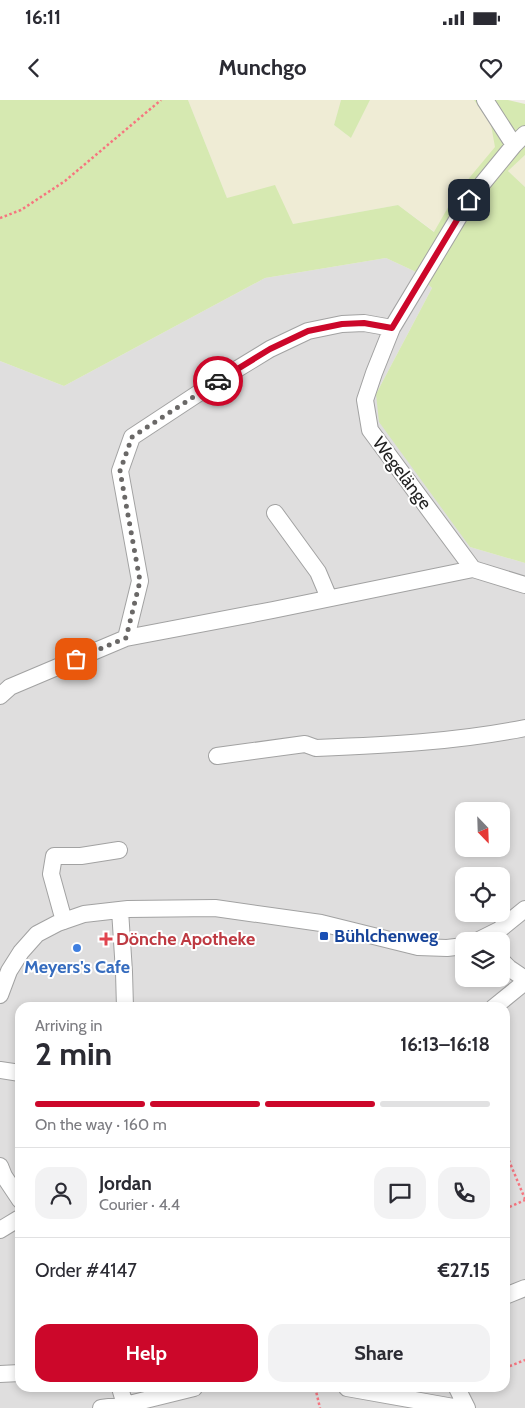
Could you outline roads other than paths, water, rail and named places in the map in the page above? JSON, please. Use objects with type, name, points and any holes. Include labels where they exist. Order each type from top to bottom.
[{"type":"street","points":[[485,100],[519,140]]},
{"type":"street","name":"Wegelänge","points":[[473,568],[370,430],[365,400],[392,328],[469,200],[519,140]]},
{"type":"street","points":[[126,638],[140,581],[120,471],[132,437],[270,349],[308,331],[342,324],[364,323],[392,328]]},
{"type":"street","points":[[275,513],[318,572],[329,598]]},
{"type":"street","points":[[0,696],[10,687],[126,638],[473,568],[525,585]]},
{"type":"street","points":[[217,756],[305,744],[316,748],[428,741],[493,735],[525,728]]},
{"type":"street","points":[[64,921],[51,874],[54,856],[81,856],[119,850]]},
{"type":"street","points":[[0,995],[5,968],[37,934],[84,914],[128,908],[215,908],[321,923],[418,947],[455,947]]},
{"type":"street","points":[[496,932],[525,909]]},
{"type":"street","points":[[120,910],[125,1002]]},
{"type":"street","points":[[500,1002],[525,980],[510,969]]},
{"type":"street","points":[[0,1070],[15,1072]]},
{"type":"street","points":[[0,1166],[15,1192]]},
{"type":"street","points":[[0,1230],[15,1222]]},
{"type":"street","points":[[510,1294],[525,1288]]},
{"type":"street","points":[[0,1374],[15,1373]]},
{"type":"street","points":[[121,1392],[126,1407]]},
{"type":"street","points":[[101,1408],[126,1407],[180,1392]]},
{"type":"street","points":[[369,1392],[459,1408]]},
{"type":"street","points":[[459,1392],[467,1408]]},
{"type":"place","name":"Bühlchenweg","points":[[324,936]]},
{"type":"place","name":"Dönche Apotheke","points":[[106,939]]},
{"type":"place","name":"Meyers's Cafe","points":[[77,948]]}]
